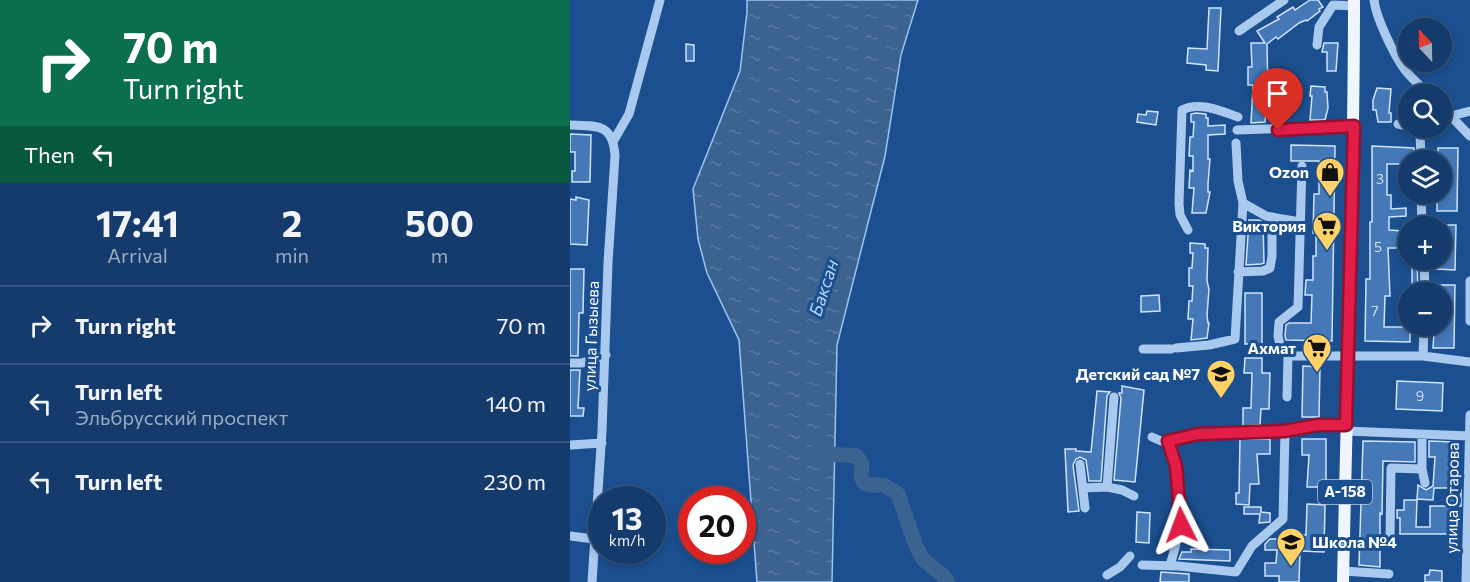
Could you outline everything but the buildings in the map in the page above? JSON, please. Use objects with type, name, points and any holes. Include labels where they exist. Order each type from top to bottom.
[{"type":"main road","name":"А-158","points":[[1343,577],[1354,126],[1354,3]]},
{"type":"street","points":[[570,125],[603,128],[614,140],[629,114],[660,0]]},
{"type":"street","points":[[1239,31],[1284,0]]},
{"type":"street","points":[[1374,0],[1382,29],[1404,69],[1418,84]]},
{"type":"street","points":[[1317,45],[1319,27],[1333,5],[1354,3]]},
{"type":"street","points":[[1188,230],[1180,215],[1179,203],[1182,110],[1188,107],[1209,107],[1238,117]]},
{"type":"street","points":[[1452,116],[1470,111]]},
{"type":"street","points":[[1452,117],[1470,136]]},
{"type":"street","points":[[1237,130],[1354,126]]},
{"type":"street","name":"улица Гызыева","points":[[598,486],[614,140]]},
{"type":"street","points":[[1143,349],[1173,349],[1235,339],[1243,203],[1238,181],[1236,143]]},
{"type":"street","points":[[1287,397],[1288,356],[1280,345],[1279,322],[1298,307],[1302,166]]},
{"type":"street","points":[[1243,203],[1252,210],[1272,217],[1300,222]]},
{"type":"street","points":[[1238,272],[1263,271],[1270,268],[1272,217]]},
{"type":"street","points":[[1470,280],[1470,318]]},
{"type":"street","points":[[1423,356],[1424,336]]},
{"type":"street","points":[[1288,356],[1348,354],[1423,356],[1470,362]]},
{"type":"street","points":[[570,363],[582,363],[606,355]]},
{"type":"street","points":[[1107,487],[1114,397]]},
{"type":"street","name":"улица Отарова","points":[[1467,576],[1470,415]]},
{"type":"street","points":[[1152,437],[1168,441],[1198,434],[1285,431],[1317,425],[1422,435],[1469,436]]},
{"type":"street","points":[[1143,565],[1170,566],[1236,577],[1252,546],[1283,519],[1285,431]]},
{"type":"street","points":[[1422,435],[1422,469],[1425,483]]},
{"type":"street","points":[[1168,441],[1176,466],[1181,525],[1170,566]]},
{"type":"street","points":[[570,445],[602,443]]},
{"type":"street","points":[[1080,464],[1085,508]]},
{"type":"street","points":[[1390,540],[1391,468],[1422,469]]},
{"type":"street","points":[[1083,488],[1107,487],[1122,490],[1134,496]]},
{"type":"street","points":[[570,536],[588,538]]},
{"type":"street","points":[[1107,575],[1120,567],[1130,556]]},
{"type":"street","name":"улица Гызыева","points":[[592,582],[593,564]]},
{"type":"street","points":[[1343,577],[1389,574]]},
{"type":"water","name":"Баксан","points":[[747,0],[918,0],[901,55],[885,156],[837,345],[832,582],[757,582],[756,486],[750,486],[739,340],[707,273],[698,239],[693,189],[740,71]]},
{"type":"waterway","points":[[815,453],[857,456],[862,464],[861,477],[864,483],[884,485],[898,494],[916,546],[923,559],[948,582]]},
{"type":"place","name":"Ozon","points":[[1330,198]]},
{"type":"place","name":"Виктория","points":[[1327,252]]},
{"type":"place","name":"Ахмат","points":[[1317,374]]},
{"type":"place","name":"Детский сад №7","points":[[1221,400]]},
{"type":"place","name":"Школа №4","points":[[1291,568]]},
{"type":"route","points":[[1181,525],[1176,466],[1168,441],[1181,436],[1198,434],[1285,431],[1317,425],[1346,425],[1354,126],[1278,130]]}]
